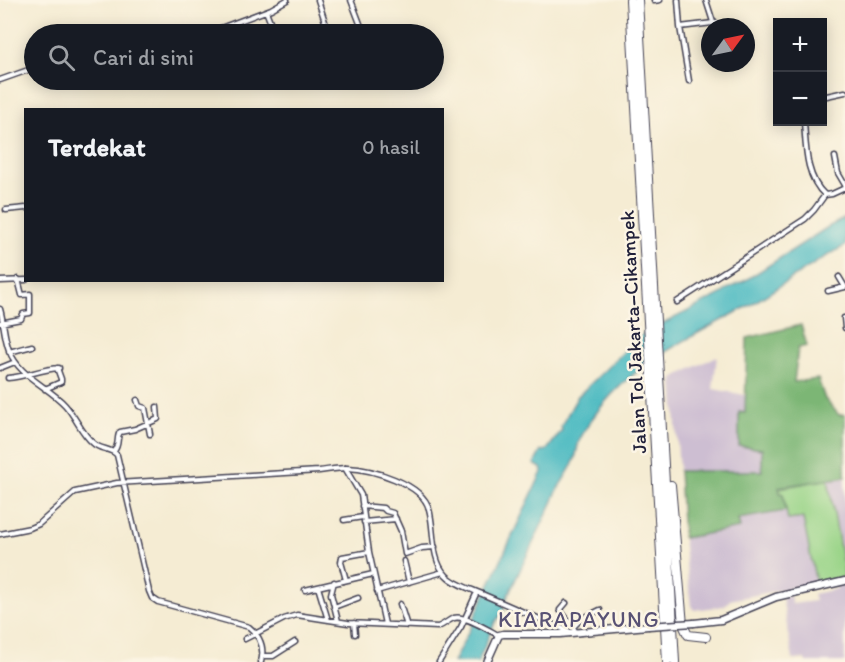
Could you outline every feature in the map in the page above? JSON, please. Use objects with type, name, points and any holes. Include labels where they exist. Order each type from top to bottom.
[{"type":"highway","name":"Jalan Tol Jakarta–Cikampek","points":[[630,0],[653,321],[660,367],[675,662]]},
{"type":"highway","name":"Jalan Tol Jakarta–Cikampek","points":[[638,0],[653,321],[652,373],[667,662]]},
{"type":"highway","points":[[663,430],[674,512],[683,625],[688,635],[706,637]]},
{"type":"street","points":[[232,24],[287,0]]},
{"type":"street","points":[[318,0],[326,24]]},
{"type":"street","points":[[351,0],[360,24]]},
{"type":"street","points":[[654,1],[660,0]]},
{"type":"street","points":[[678,0],[689,81]]},
{"type":"street","points":[[706,0],[711,18]]},
{"type":"street","points":[[266,11],[271,24]]},
{"type":"street","points":[[680,27],[701,24]]},
{"type":"street","points":[[0,80],[24,72]]},
{"type":"street","points":[[827,96],[845,92]]},
{"type":"street","points":[[804,126],[811,171],[825,195]]},
{"type":"street","points":[[677,302],[805,219],[825,195],[832,194],[845,186],[838,173],[835,157]]},
{"type":"street","points":[[6,210],[24,208]]},
{"type":"street","points":[[828,291],[845,287],[839,277]]},
{"type":"street","points":[[2,322],[21,319],[23,314],[30,313],[30,294],[22,295],[18,279]]},
{"type":"street","points":[[0,281],[24,280]]},
{"type":"street","points":[[0,309],[4,337],[15,362],[63,403],[75,416],[90,441],[98,447],[114,451],[125,483],[148,591],[153,598],[158,602],[244,624],[257,633],[262,644],[261,662]]},
{"type":"street","points":[[844,318],[845,328]]},
{"type":"street","points":[[9,352],[32,346]]},
{"type":"street","points":[[0,367],[15,362]]},
{"type":"street","points":[[8,378],[58,368],[61,382],[44,389]]},
{"type":"street","points":[[137,400],[139,406],[145,408],[150,434]]},
{"type":"street","points":[[114,451],[119,443],[120,432],[158,419],[157,407]]},
{"type":"street","points":[[345,468],[361,495],[373,574],[385,624]]},
{"type":"street","points":[[0,534],[39,524],[75,492],[117,483],[345,468],[370,472],[395,480],[418,492],[429,508],[435,547],[443,572],[449,578],[509,607],[574,631]]},
{"type":"street","points":[[362,506],[383,508],[387,512],[392,512],[405,554],[422,548],[435,547]]},
{"type":"street","points":[[344,520],[396,519]]},
{"type":"street","points":[[346,580],[340,562],[342,557],[369,552]]},
{"type":"street","points":[[404,561],[409,582]]},
{"type":"street","points":[[377,591],[443,572]]},
{"type":"street","points":[[304,590],[373,574]]},
{"type":"street","points":[[245,639],[293,616],[354,623],[438,627],[451,619],[465,619],[499,635],[511,633],[551,635],[574,631],[694,623],[721,620],[776,597],[845,581]]},
{"type":"street","points":[[334,582],[331,594],[338,621]]},
{"type":"street","points":[[318,586],[328,620]]},
{"type":"street","points":[[439,662],[480,593]]},
{"type":"street","points":[[334,607],[358,598]]},
{"type":"street","points":[[566,603],[560,610],[574,631]]},
{"type":"street","points":[[400,604],[407,626]]},
{"type":"street","points":[[574,631],[580,620],[600,610]]},
{"type":"street","points":[[354,623],[356,634]]},
{"type":"street","points":[[487,662],[499,635]]},
{"type":"street","points":[[263,656],[273,656],[295,642]]},
{"type":"shaded area","points":[[717,356],[713,389],[745,395],[745,413],[739,413],[740,446],[762,449],[762,472],[679,471],[673,378]]},
{"type":"shaded area","points":[[845,477],[845,570],[828,479]]},
{"type":"shaded area","points":[[786,511],[788,520],[803,517],[816,583],[730,600],[724,606],[694,610],[691,606],[683,538],[739,528],[738,520]]},
{"type":"shaded area","points":[[845,583],[845,662],[793,660],[782,597],[790,595],[792,604],[815,601],[813,594],[837,589],[836,584]]},
{"type":"green space","points":[[801,325],[807,346],[798,348],[794,382],[818,379],[825,399],[839,415],[845,415],[845,477],[779,487],[780,493],[783,494],[786,511],[738,519],[740,528],[683,538],[679,471],[762,471],[762,449],[739,446],[739,412],[745,413],[747,338]]},
{"type":"green space","points":[[828,479],[845,577],[816,583],[803,518],[788,520],[783,494],[780,493],[779,488]]},
{"type":"water","points":[[845,218],[845,246],[755,302],[657,357],[614,392],[580,439],[574,461],[557,490],[503,606],[504,611],[495,622],[478,662],[453,662],[542,472],[541,468],[534,464],[541,451],[547,450],[562,430],[561,426],[578,396],[641,335],[746,280]]},
{"type":"district","name":"KIARAPAYUNG","points":[[579,619]]}]
